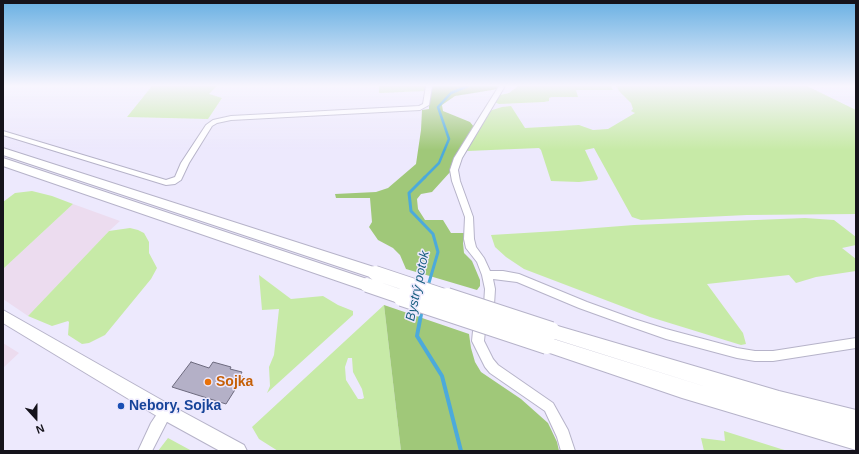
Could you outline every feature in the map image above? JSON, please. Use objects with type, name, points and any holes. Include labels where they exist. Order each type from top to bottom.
[{"type":"highway","points":[[3,151],[371,279]]},
{"type":"highway","points":[[3,162],[371,279],[549,338],[682,389],[856,440]]},
{"type":"highway","points":[[549,338],[856,420]]},
{"type":"main road","points":[[3,316],[166,412],[238,451]]},
{"type":"street","points":[[3,133],[166,183],[172,182],[178,178],[185,162],[209,125],[215,122],[231,118],[422,107]]},
{"type":"street","points":[[488,107],[476,132],[458,158],[454,170],[456,181],[469,217],[469,239],[471,248],[481,260],[487,275],[490,289],[489,305],[479,331],[478,341],[494,370],[535,396],[549,407],[564,435],[568,451]]},
{"type":"street","points":[[487,275],[504,275],[519,278],[633,323],[666,334],[737,353],[755,356],[773,356],[856,343]]},
{"type":"street","points":[[145,451],[156,428],[166,412]]},
{"type":"shaded area","points":[[73,204],[120,221],[28,316],[3,299],[3,269]]},
{"type":"shaded area","points":[[3,343],[19,353],[3,368]]},
{"type":"green space","points":[[135,107],[216,107],[208,119],[127,117]]},
{"type":"green space","points":[[429,107],[442,107],[443,111],[470,122],[474,127],[451,171],[432,192],[421,194],[417,199],[418,209],[425,220],[443,220],[451,233],[465,233],[463,243],[464,253],[472,261],[480,280],[480,286],[477,290],[406,269],[400,255],[393,248],[378,240],[369,227],[372,222],[370,198],[336,198],[335,194],[376,192],[388,188],[416,164],[421,130],[422,110],[429,109]]},
{"type":"green space","points":[[501,107],[512,107],[525,128],[579,125],[593,130],[608,129],[635,113],[631,111],[632,107],[850,107],[856,110],[856,214],[747,215],[641,220],[632,217],[594,148],[585,150],[598,178],[597,180],[579,182],[551,181],[539,148],[467,151],[489,111]]},
{"type":"green space","points":[[32,191],[52,196],[73,204],[3,269],[3,202],[15,193]]},
{"type":"green space","points":[[805,218],[834,220],[856,237],[856,245],[842,248],[856,259],[856,271],[816,277],[796,283],[789,275],[707,284],[743,333],[746,344],[741,345],[650,317],[524,269],[506,257],[495,247],[491,235],[634,225]]},
{"type":"green space","points":[[130,228],[144,233],[149,242],[149,253],[157,268],[151,279],[105,335],[89,343],[82,344],[68,335],[68,321],[52,326],[28,316],[109,231]]},
{"type":"green space","points":[[259,275],[291,299],[323,296],[338,305],[353,311],[353,315],[267,393],[270,386],[269,367],[274,355],[279,309],[262,310]]},
{"type":"green space","points":[[384,305],[401,451],[278,451],[259,439],[252,427]],"holes":[[[348,358],[352,358],[353,372],[362,389],[364,398],[362,399],[358,399],[346,380],[345,367]]]},
{"type":"green space","points":[[384,305],[469,334],[475,362],[481,372],[521,399],[548,423],[557,442],[559,451],[401,451]]},
{"type":"green space","points":[[724,431],[788,451],[704,451],[701,438],[725,441]]},
{"type":"green space","points":[[168,438],[192,451],[158,451]]},
{"type":"building","name":"Sojka","points":[[191,362],[209,368],[213,362],[242,372],[240,376],[243,377],[226,404],[172,387]]},
{"type":"waterway","name":"Bystrý potok","points":[[428,286],[438,252],[433,234],[411,211],[409,193],[439,163],[449,139],[438,107]]},
{"type":"waterway","name":"Bystrý potok","points":[[422,309],[417,336],[442,376],[461,451]]},
{"type":"place","name":"Sojka","points":[[208,382]]},
{"type":"place","name":"Nebory, Sojka","points":[[121,406]]}]
